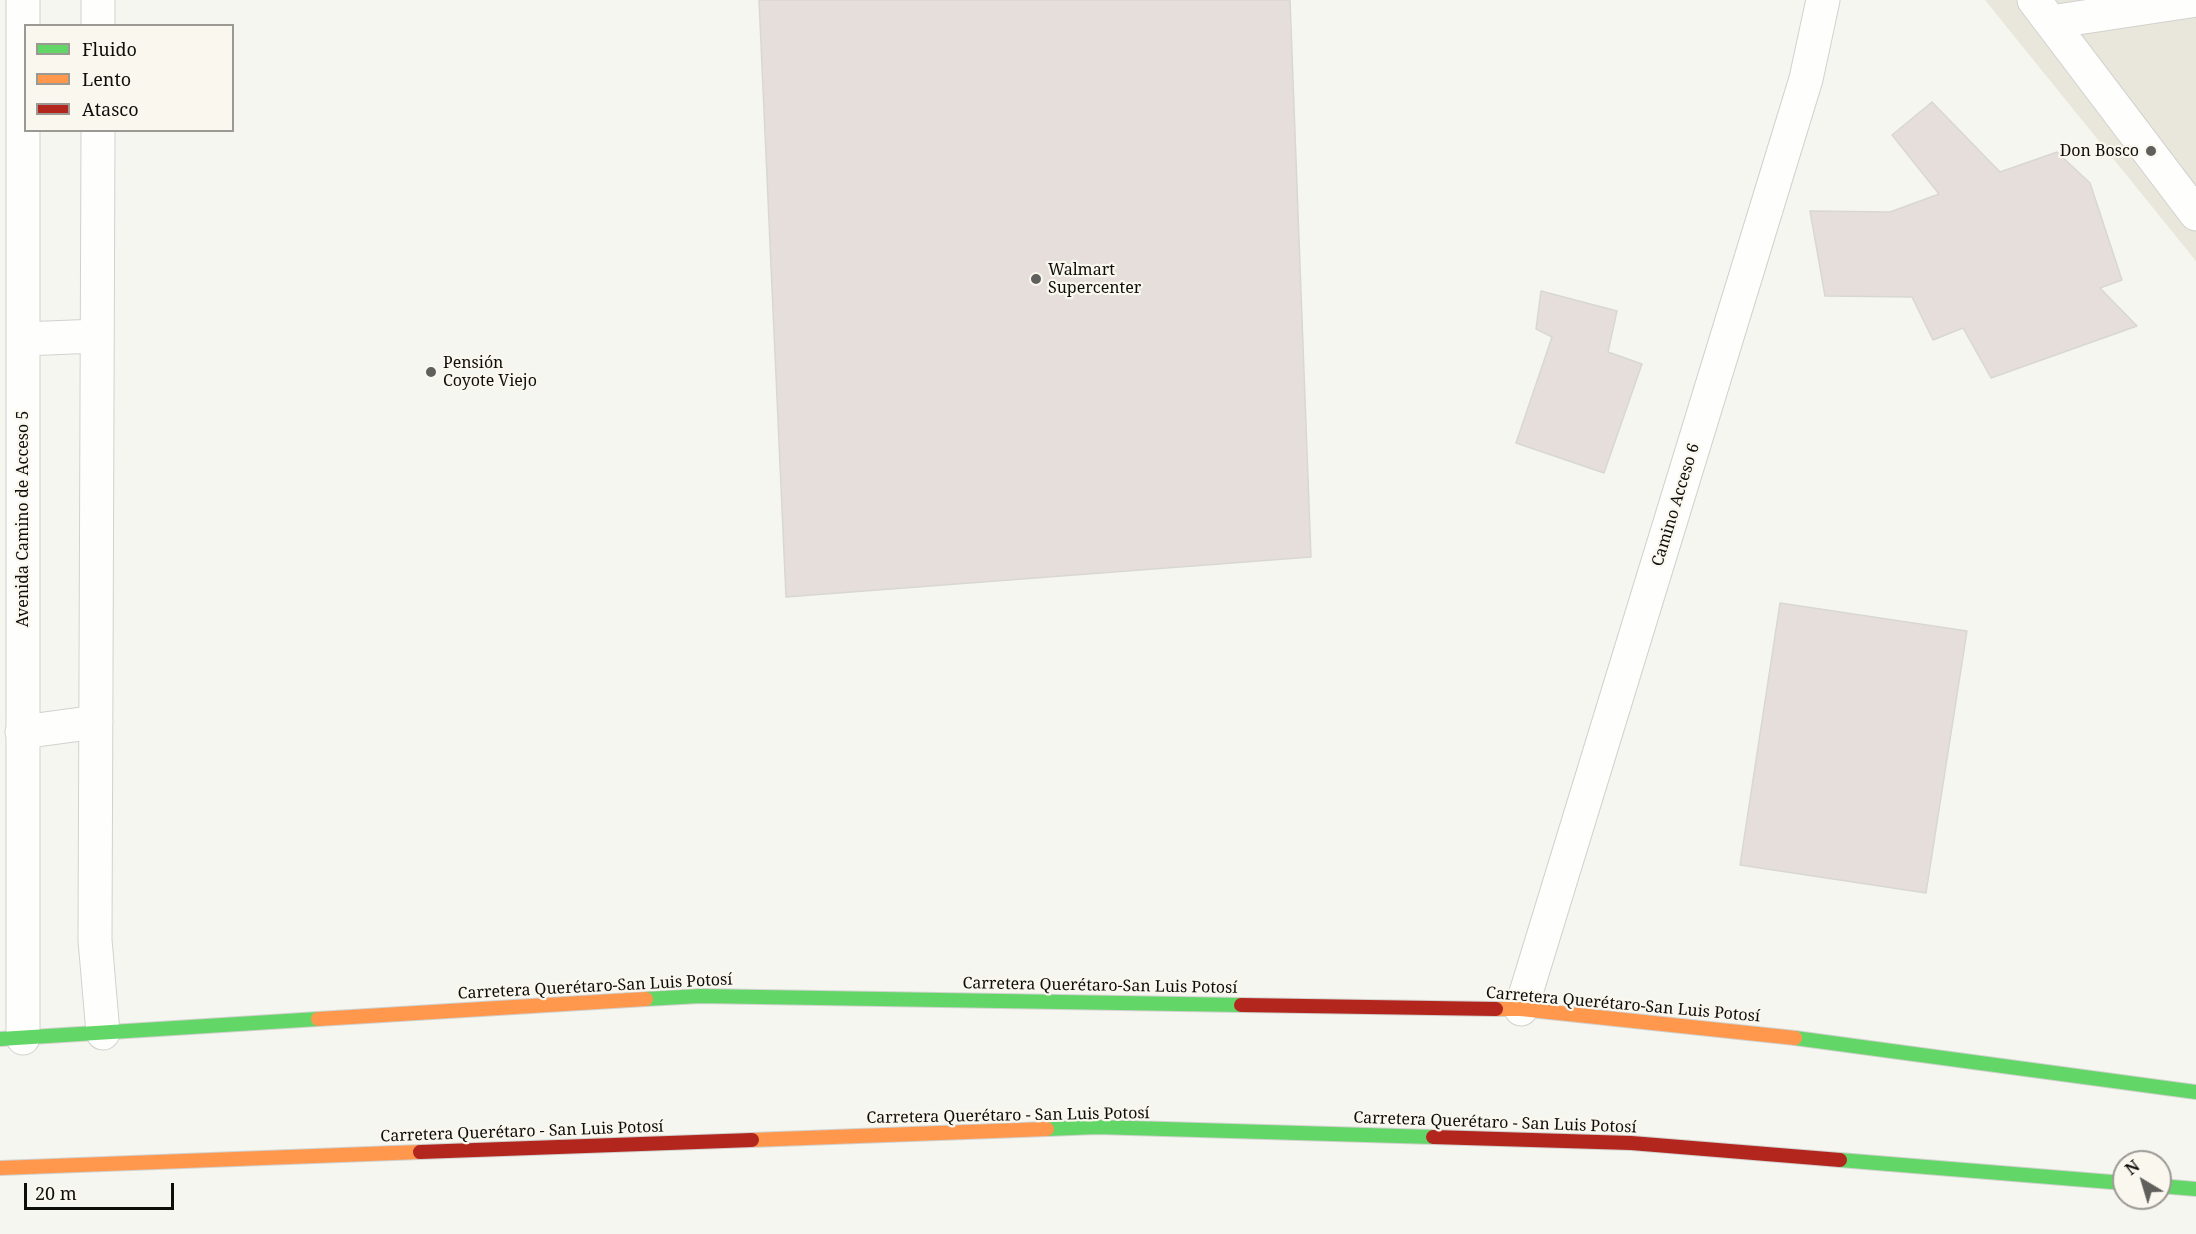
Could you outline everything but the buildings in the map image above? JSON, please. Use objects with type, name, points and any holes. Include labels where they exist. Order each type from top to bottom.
[{"type":"main road","name":"Carretera Querétaro-San Luis Potosí","points":[[11,1039],[700,996],[1521,1009],[1779,1036],[2196,1092]]},
{"type":"main road","name":"Carretera Querétaro - San Luis Potosí","points":[[0,1168],[1097,1126],[1631,1143],[2112,1182]]},
{"type":"main road","points":[[2172,1187],[2196,1189]]},
{"type":"street","name":"Avenida Camino de Acceso 5","points":[[11,1039],[22,732],[23,0]]},
{"type":"street","points":[[98,0],[98,24]]},
{"type":"street","name":"Camino Acceso 6","points":[[1521,1009],[1806,79],[1823,0]]},
{"type":"street","points":[[2042,11],[2196,0]]},
{"type":"street","points":[[2042,11],[2196,214]]},
{"type":"street","points":[[98,132],[95,940],[103,1033]]},
{"type":"street","points":[[23,339],[97,336]]},
{"type":"street","points":[[22,732],[96,722]]},
{"type":"shaded area","name":"Don Bosco","points":[[1985,0],[2196,0],[2196,261],[2018,41]]},
{"type":"traffic: fast","points":[[646,999],[700,996],[1241,1005]]},
{"type":"traffic: fast","points":[[0,1039],[318,1019]]},
{"type":"traffic: fast","points":[[1795,1038],[2196,1092]]},
{"type":"traffic: fast","points":[[1047,1129],[1097,1127],[1433,1137]]},
{"type":"traffic: fast","points":[[1840,1160],[2112,1182]]},
{"type":"traffic: fast","points":[[2172,1187],[2196,1189]]},
{"type":"traffic: slow","points":[[318,1019],[646,999]]},
{"type":"traffic: slow","points":[[1496,1009],[1521,1009],[1795,1038]]},
{"type":"traffic: slow","points":[[752,1140],[1047,1129]]},
{"type":"traffic: slow","points":[[0,1168],[420,1152]]},
{"type":"traffic: jam","points":[[1241,1005],[1496,1009]]},
{"type":"traffic: jam","points":[[1433,1137],[1631,1143],[1840,1160]]},
{"type":"traffic: jam","points":[[420,1152],[752,1140]]},
{"type":"place","name":"Don Bosco","points":[[2151,151]]},
{"type":"place","name":"Walmart Supercenter","points":[[1036,279]]},
{"type":"place","name":"Pensión Coyote Viejo","points":[[431,372]]}]
